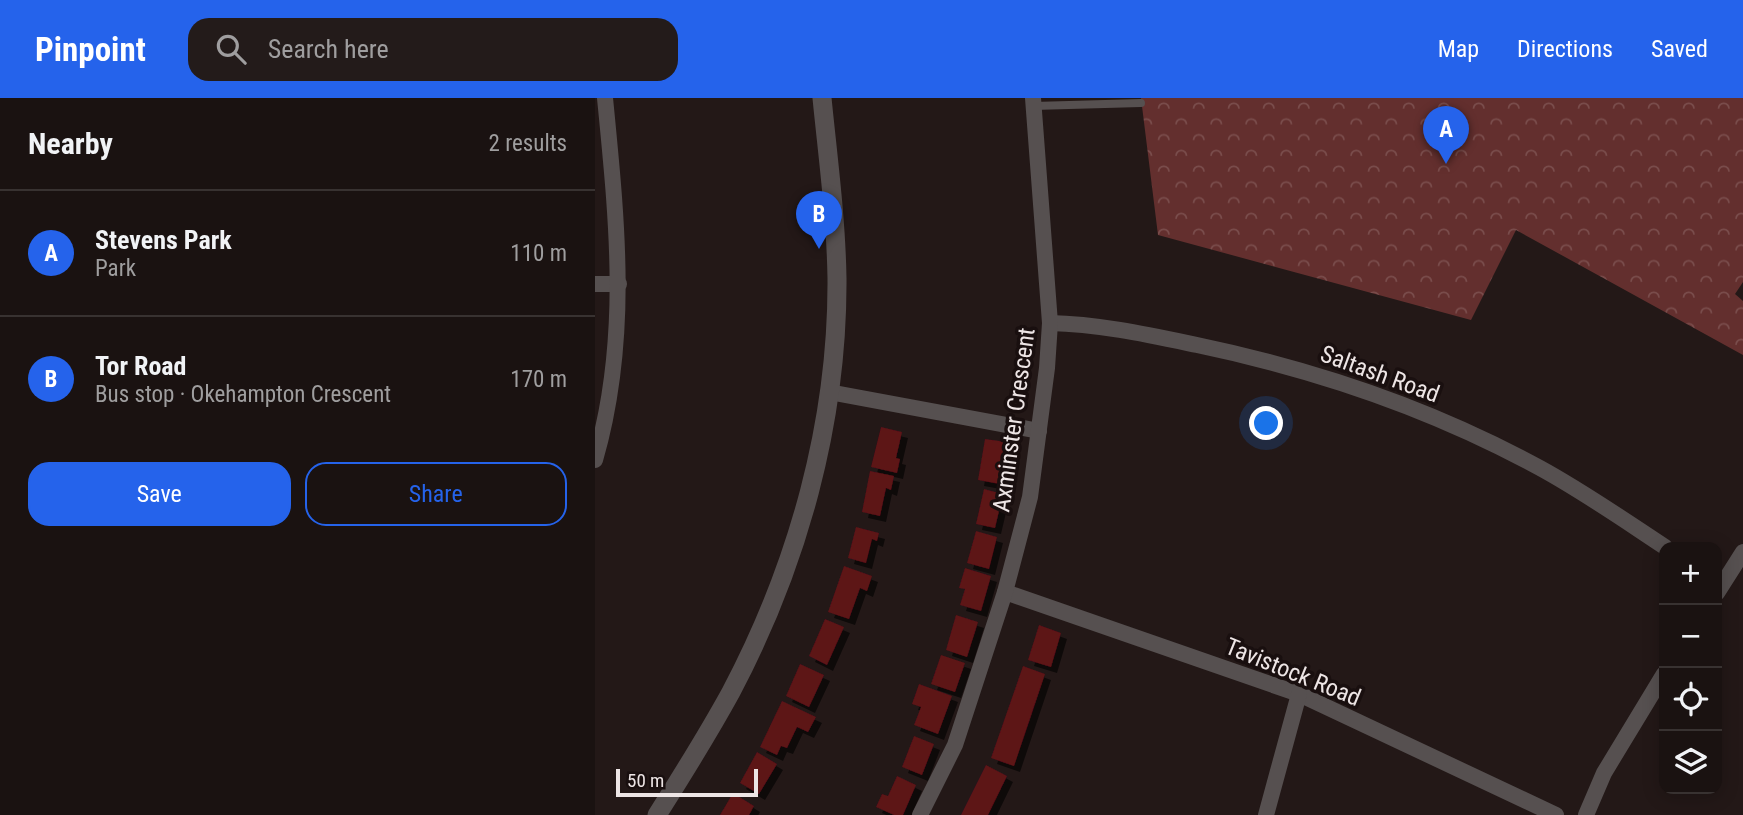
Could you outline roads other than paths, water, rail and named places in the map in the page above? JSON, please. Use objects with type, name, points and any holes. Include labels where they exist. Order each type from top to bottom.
[{"type":"street","points":[[595,460],[607,413],[618,329],[617,226],[605,98]]},
{"type":"street","points":[[657,815],[732,690],[777,592],[795,542],[820,447],[835,335],[837,279],[823,98]]},
{"type":"street","name":"Axminster Crescent","points":[[920,815],[955,745],[1005,592],[1030,497],[1050,323],[1033,102]]},
{"type":"street","points":[[595,284],[619,284]]},
{"type":"street","name":"Saltash Road","points":[[1050,323],[1161,337],[1259,358],[1356,387],[1417,410],[1539,467],[1659,543]]},
{"type":"street","points":[[829,392],[1039,431]]},
{"type":"street","points":[[1722,581],[1743,552]]},
{"type":"street","name":"Tavistock Road","points":[[1005,592],[1299,694],[1556,815]]},
{"type":"street","points":[[1586,815],[1604,773],[1659,682]]},
{"type":"street","points":[[1266,815],[1299,694]]},
{"type":"lane","points":[[1033,102],[1141,103]]},
{"type":"place","name":"Stevens Park","points":[[1446,164]]},
{"type":"place","name":"Tor Road","points":[[819,249]]}]
